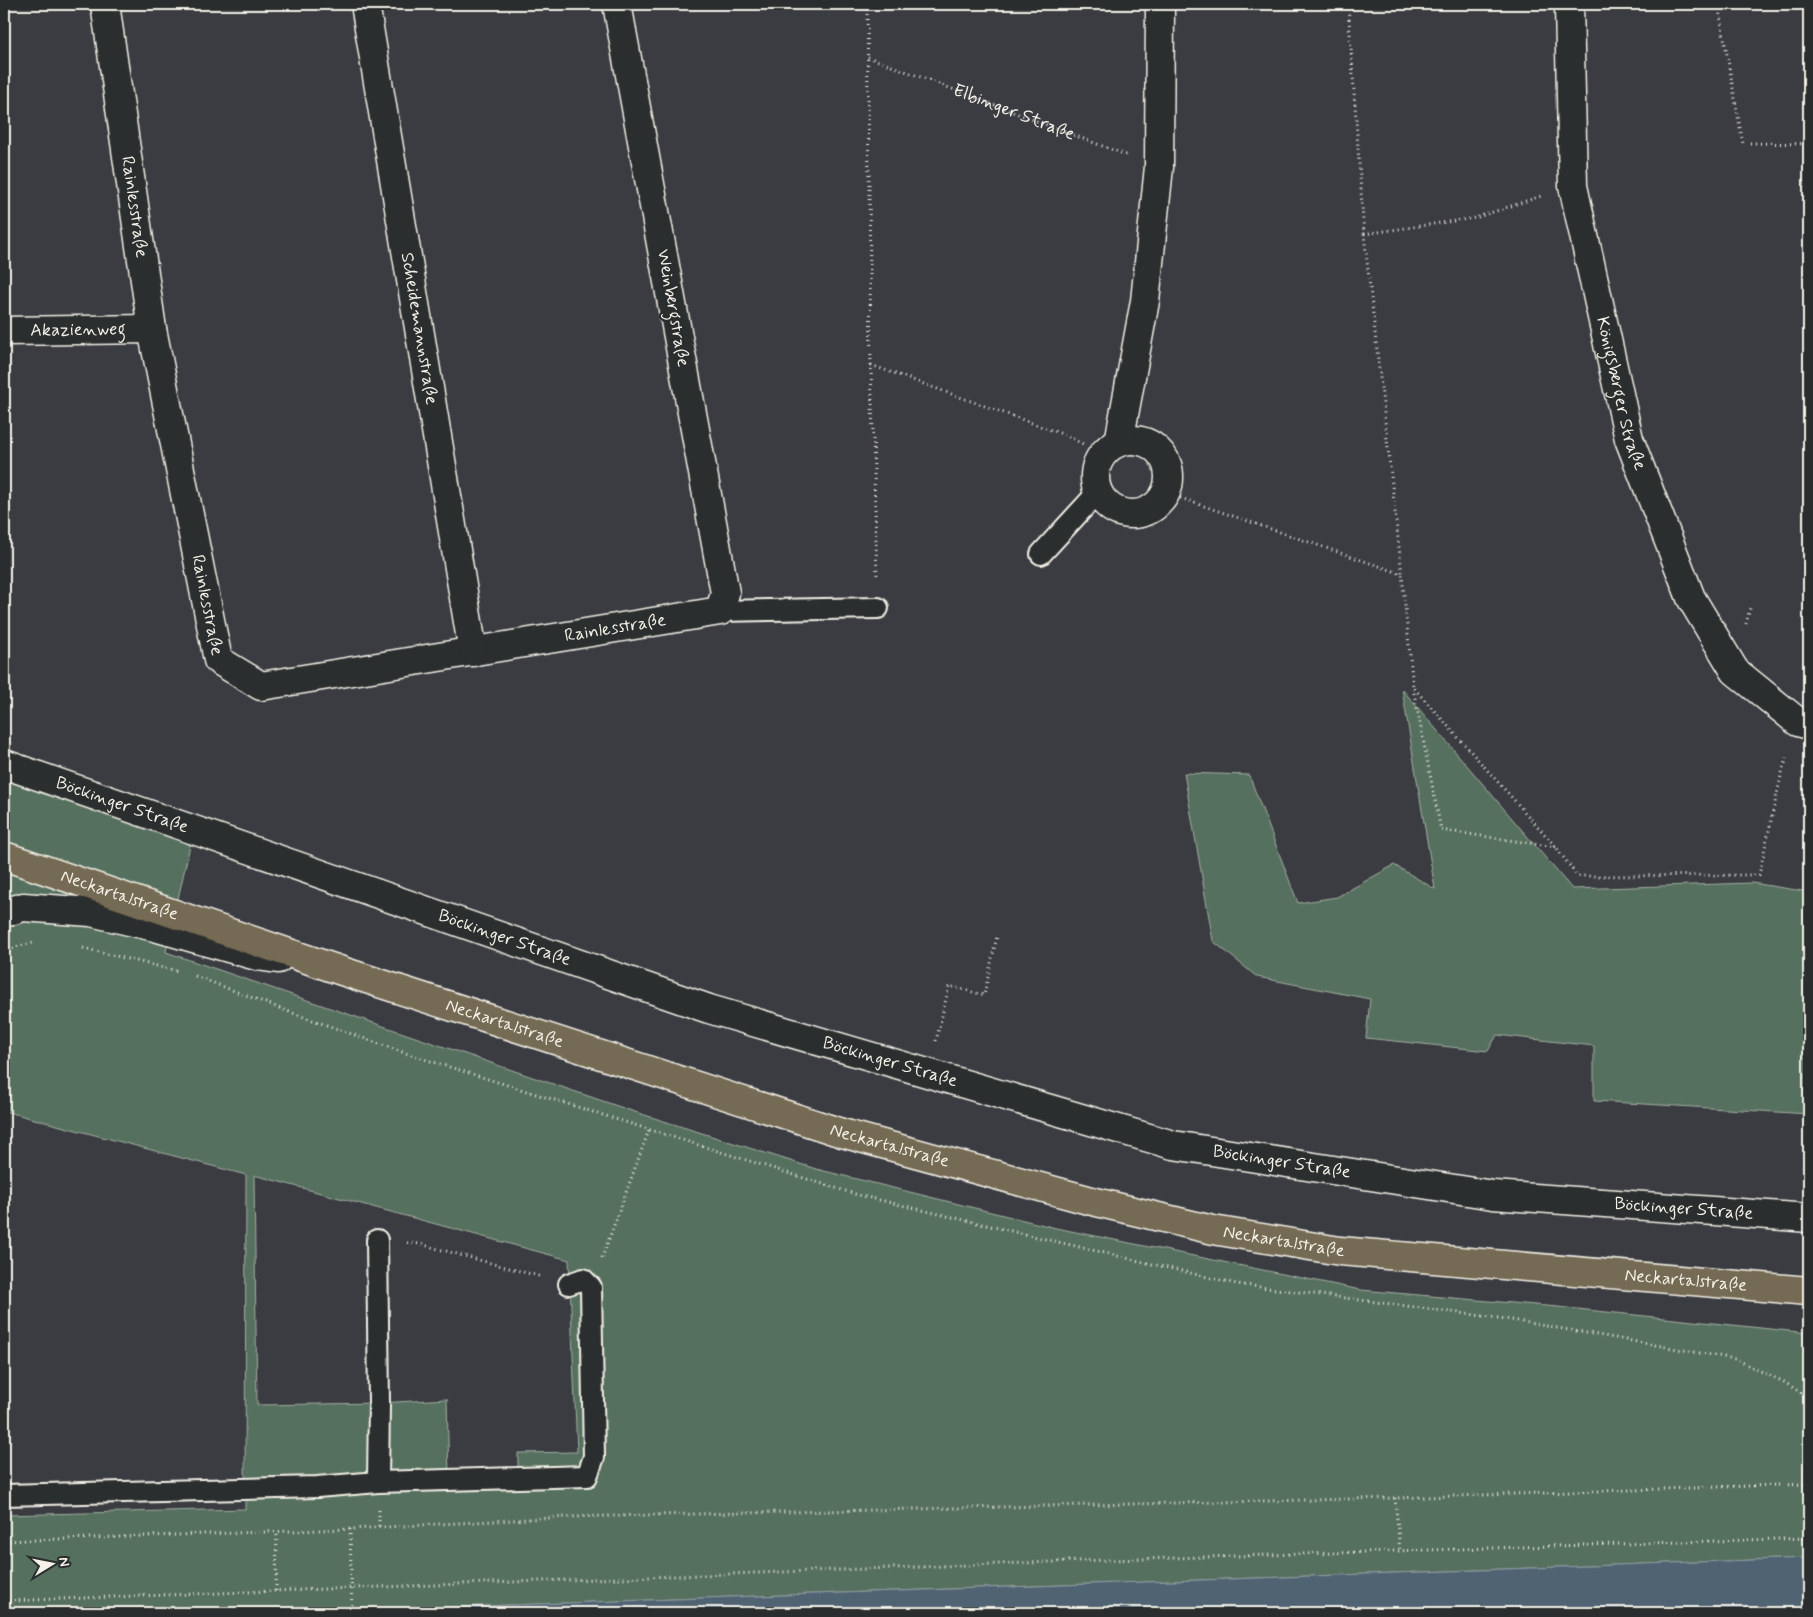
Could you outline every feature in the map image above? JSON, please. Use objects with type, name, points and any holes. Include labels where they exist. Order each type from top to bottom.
[{"type":"main road","name":"Neckartalstraße","points":[[4,856],[342,971],[842,1133],[1088,1200],[1213,1230],[1340,1251],[1809,1291]]},
{"type":"street","name":"Rainlesstraße","points":[[105,4],[152,329],[218,660],[261,686],[720,611]]},
{"type":"street","name":"Scheidemannstraße","points":[[365,4],[473,652]]},
{"type":"street","name":"Weinbergstraße","points":[[617,4],[725,593],[720,611]]},
{"type":"street","points":[[1119,442],[1144,301],[1159,167],[1160,4]]},
{"type":"street","name":"Königsberger Straße","points":[[1569,4],[1573,186],[1629,439],[1691,598],[1735,671],[1804,723]]},
{"type":"street","name":"Akazienweg","points":[[4,331],[152,329]]},
{"type":"street","points":[[1137,440],[1154,447],[1166,461],[1170,479],[1166,493],[1156,506],[1140,514],[1126,514],[1112,508],[1098,492],[1095,475],[1098,462],[1104,453],[1119,442],[1137,440]]},
{"type":"street","name":"Böckinger Straße","points":[[4,764],[709,1009],[1173,1146],[1493,1195],[1809,1218]]},
{"type":"street","points":[[4,913],[23,907],[91,912],[155,927],[257,956],[342,971]]},
{"type":"lane","points":[[1041,554],[1098,492]]},
{"type":"lane","name":"Rainlesstraße","points":[[720,611],[878,608]]},
{"type":"lane","points":[[377,1240],[380,1403],[378,1482]]},
{"type":"lane","points":[[4,1495],[317,1487],[378,1482],[587,1476],[594,1457],[591,1287],[583,1279],[569,1284]]},
{"type":"path","points":[[867,4],[871,366],[878,608]]},
{"type":"path","points":[[1348,4],[1364,234],[1413,687],[1440,830],[1556,847]]},
{"type":"path","points":[[1718,4],[1743,144]]},
{"type":"path","name":"Elbinger Straße","points":[[868,57],[1159,167]]},
{"type":"path","points":[[1750,143],[1809,144]]},
{"type":"path","points":[[1364,234],[1475,218],[1573,186]]},
{"type":"path","points":[[871,366],[1065,435]]},
{"type":"path","points":[[1166,493],[1402,574]]},
{"type":"path","points":[[1413,687],[1556,847],[1577,876],[1759,875],[1781,776],[1804,723]]},
{"type":"path","points":[[928,1073],[949,986],[984,995],[998,936]]},
{"type":"path","points":[[591,1287],[649,1130]]},
{"type":"path","points":[[377,1240],[420,1244],[569,1284]]},
{"type":"path","points":[[4,1541],[350,1529],[566,1517],[1395,1498],[1809,1484]]},
{"type":"path","points":[[1395,1498],[1400,1550]]},
{"type":"path","points":[[350,1529],[352,1613]]},
{"type":"path","points":[[276,1591],[277,1531]]},
{"type":"path","points":[[4,1601],[1078,1561],[1809,1538]]},
{"type":"green space","points":[[1402,689],[1572,889],[1752,883],[1809,892],[1809,1114],[1594,1101],[1594,1046],[1497,1035],[1488,1051],[1366,1038],[1370,999],[1257,977],[1213,941],[1184,773],[1249,775],[1298,903],[1337,897],[1394,865],[1435,889]]},
{"type":"green space","points":[[4,753],[196,819],[166,952],[632,1111],[816,1169],[1056,1228],[1361,1290],[1558,1307],[1809,1333],[1809,1558],[289,1613],[4,1613],[4,1515],[245,1509],[246,1175],[4,1111]],"holes":[[[254,1175],[569,1260],[577,1452],[518,1453],[518,1476],[449,1477],[447,1399],[379,1403],[257,1405]]]},
{"type":"water","points":[[1809,1558],[1809,1613],[289,1613]]}]
